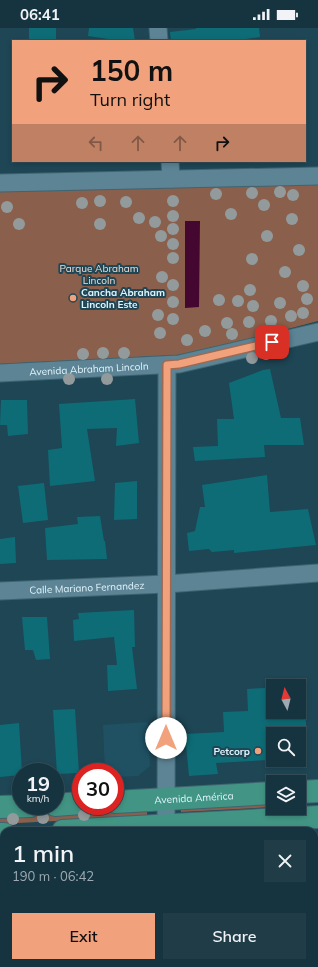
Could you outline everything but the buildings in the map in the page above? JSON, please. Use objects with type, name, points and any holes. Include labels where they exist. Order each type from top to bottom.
[{"type":"main road","points":[[306,791],[318,790]]},
{"type":"main road","name":"Avenida América","points":[[124,801],[266,793]]},
{"type":"main road","points":[[0,808],[12,807]]},
{"type":"main road","points":[[207,827],[248,826],[318,817]]},
{"type":"street","points":[[158,28],[159,40]]},
{"type":"street","points":[[170,162],[171,179]]},
{"type":"street","points":[[0,183],[318,176]]},
{"type":"street","name":"Avenida Abraham Lincoln","points":[[0,373],[179,364],[318,332]]},
{"type":"street","points":[[166,827],[167,365]]},
{"type":"street","name":"Calle Mariano Fernandez","points":[[0,591],[166,584],[318,573]]},
{"type":"shaded area","points":[[185,221],[200,221],[199,307],[185,308]]},
{"type":"shaded area","points":[[148,722],[150,766],[138,776],[124,777],[124,763],[105,763],[103,725]]},
{"type":"green space","name":"Parque Abraham Lincoln","points":[[318,183],[318,321],[230,344],[177,355],[0,364],[0,190]]},
{"type":"green space","points":[[266,801],[266,807],[181,812],[180,805]]},
{"type":"green space","points":[[147,809],[147,816],[0,824],[0,817],[64,815],[64,814],[72,813],[72,815],[124,815],[124,810]]},
{"type":"place","name":"Cancha Abraham Lincoln Este","points":[[73,298]]},
{"type":"place","name":"Petcorp","points":[[258,751]]},
{"type":"route","points":[[166,738],[167,365],[179,364],[272,342]]}]
